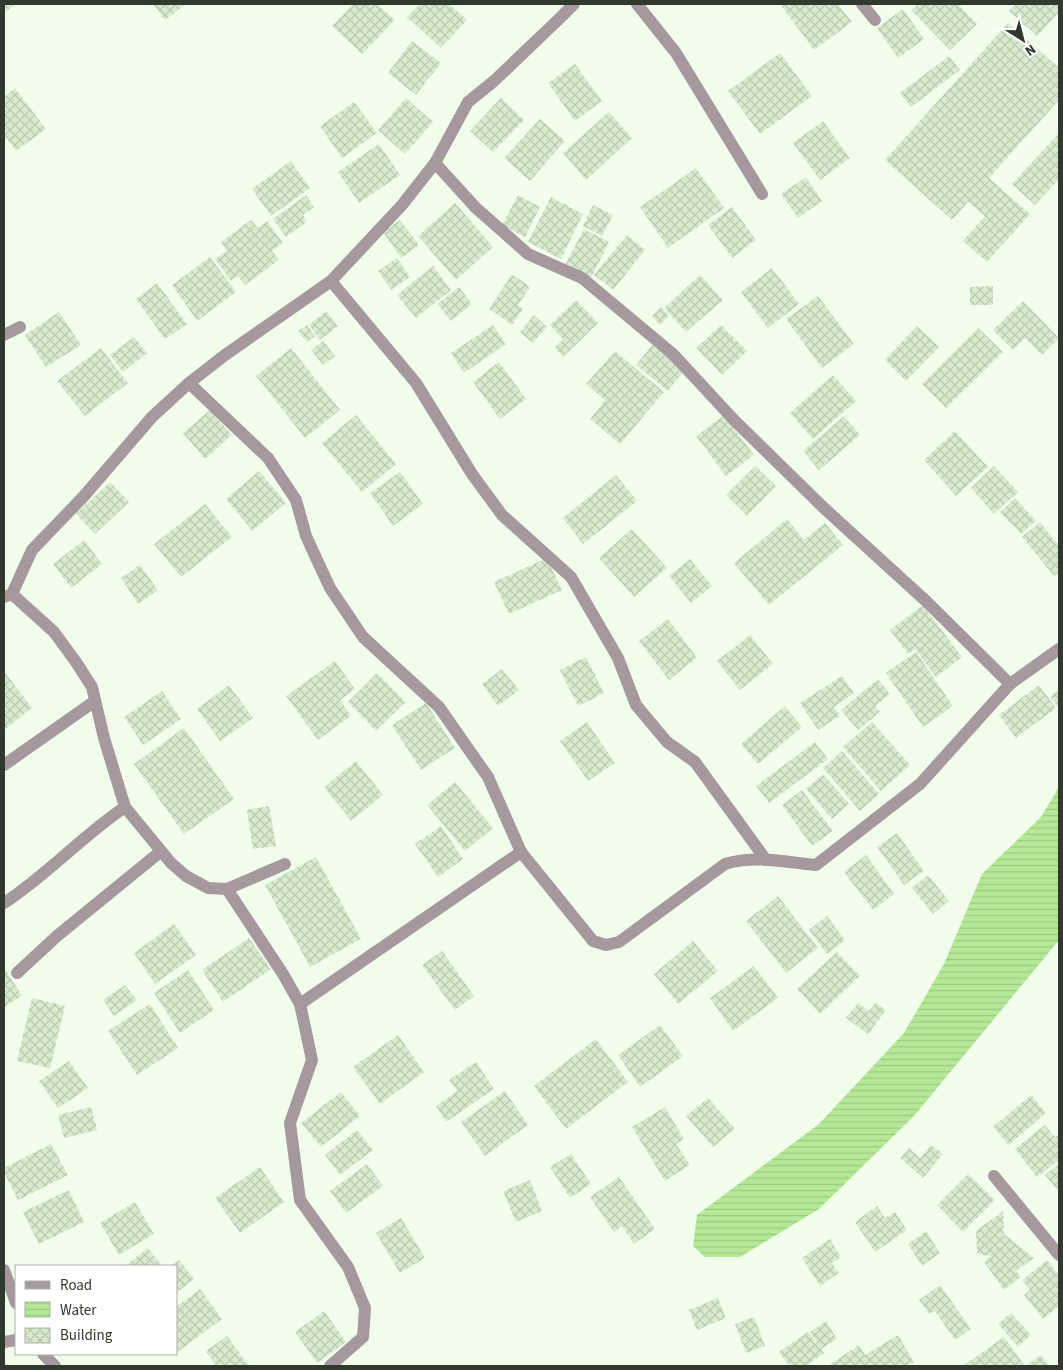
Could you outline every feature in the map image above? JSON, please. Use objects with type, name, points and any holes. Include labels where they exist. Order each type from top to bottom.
[{"type":"street","points":[[285,864],[226,889],[208,888],[186,876],[160,852],[125,807],[94,702],[92,687],[54,632],[8,595],[32,550],[84,496],[152,417],[189,383],[332,281],[402,205],[435,163],[468,102],[559,20],[574,4]]},
{"type":"street","points":[[637,4],[676,53],[762,194]]},
{"type":"street","points":[[862,4],[875,20]]},
{"type":"street","points":[[435,163],[476,208],[528,254],[582,278],[673,354],[734,420],[825,508],[926,601],[1010,684]]},
{"type":"street","points":[[332,281],[416,383],[472,474],[502,515],[570,577],[618,658],[636,705],[667,742],[695,762],[766,860]]},
{"type":"street","points":[[4,335],[20,327]]},
{"type":"street","points":[[189,383],[268,458],[296,500],[306,536],[330,588],[362,637],[439,707],[488,778],[521,852],[593,941],[606,944],[619,942],[725,864],[740,860],[766,860],[816,865],[920,784],[1010,684],[1059,649]]},
{"type":"street","points":[[4,765],[94,702]]},
{"type":"street","points":[[4,903],[26,888],[102,823],[125,807]]},
{"type":"street","points":[[17,973],[57,936],[160,852]]},
{"type":"street","points":[[300,1004],[521,852]]},
{"type":"street","points":[[226,889],[283,974],[300,1004],[312,1060],[290,1122],[300,1200],[348,1267],[365,1308],[363,1337],[330,1366]]},
{"type":"street","points":[[994,1176],[1059,1255]]},
{"type":"street","points":[[4,1270],[15,1300]]},
{"type":"street","points":[[44,1355],[55,1366]]},
{"type":"water","points":[[1059,787],[1059,940],[914,1116],[819,1209],[740,1257],[705,1257],[693,1246],[697,1215],[819,1124],[904,1033],[944,964],[982,874],[1041,817]]},
{"type":"building","points":[[4,4],[16,4],[4,13]]},
{"type":"building","points":[[153,4],[186,4],[165,20]]},
{"type":"building","points":[[353,4],[377,4],[395,20],[362,54],[332,26]]},
{"type":"building","points":[[420,4],[449,4],[467,20],[441,48],[407,17]]},
{"type":"building","points":[[780,4],[838,4],[852,22],[814,50]]},
{"type":"building","points":[[918,4],[958,4],[977,24],[950,50],[911,10]]},
{"type":"building","points":[[1016,4],[1059,4],[1059,12],[1037,36],[1009,11]]},
{"type":"building","points":[[903,9],[924,39],[898,58],[877,28]]},
{"type":"building","points":[[1008,23],[1059,68],[1059,100],[989,178],[1030,214],[987,262],[963,241],[985,216],[968,202],[952,220],[885,160]]},
{"type":"building","points":[[412,41],[441,63],[416,95],[388,73]]},
{"type":"building","points":[[780,53],[812,96],[760,134],[728,91]]},
{"type":"building","points":[[949,56],[960,70],[911,107],[900,93]]},
{"type":"building","points":[[575,64],[602,101],[575,121],[548,83]]},
{"type":"building","points":[[15,88],[46,129],[16,151],[4,135],[4,97]]},
{"type":"building","points":[[406,98],[433,122],[405,154],[378,130]]},
{"type":"building","points":[[501,98],[524,120],[493,152],[470,131]]},
{"type":"building","points":[[354,102],[377,133],[342,158],[320,126]]},
{"type":"building","points":[[609,112],[632,138],[586,180],[563,153]]},
{"type":"building","points":[[540,119],[565,141],[530,181],[504,158]]},
{"type":"building","points":[[823,121],[850,158],[820,180],[793,143]]},
{"type":"building","points":[[1059,133],[1059,179],[1035,205],[1012,184]]},
{"type":"building","points":[[379,144],[400,175],[359,203],[338,172]]},
{"type":"building","points":[[291,161],[310,188],[271,216],[252,189]]},
{"type":"building","points":[[696,168],[724,208],[668,248],[640,207]]},
{"type":"building","points":[[806,177],[822,201],[798,218],[781,194]]},
{"type":"building","points":[[306,195],[314,207],[303,215],[307,222],[286,237],[273,219]]},
{"type":"building","points":[[518,195],[540,207],[525,237],[502,225]]},
{"type":"building","points":[[551,197],[583,214],[561,259],[528,242]]},
{"type":"building","points":[[455,203],[493,247],[456,280],[418,236]]},
{"type":"building","points":[[593,205],[613,215],[602,236],[583,226]]},
{"type":"building","points":[[732,207],[756,240],[732,258],[708,225]]},
{"type":"building","points":[[251,220],[258,228],[267,221],[283,243],[272,251],[279,260],[245,285],[238,276],[231,281],[215,259],[227,251],[221,242]]},
{"type":"building","points":[[400,220],[419,245],[401,258],[383,232]]},
{"type":"building","points":[[584,229],[609,242],[591,278],[565,265]]},
{"type":"building","points":[[627,235],[645,250],[613,290],[594,275]]},
{"type":"building","points":[[210,257],[236,292],[197,321],[172,285]]},
{"type":"building","points":[[397,258],[410,277],[391,290],[378,271]]},
{"type":"building","points":[[433,266],[451,290],[416,318],[397,295]]},
{"type":"building","points":[[772,268],[799,304],[768,328],[741,292]]},
{"type":"building","points":[[512,274],[530,287],[518,305],[523,309],[512,325],[489,309]]},
{"type":"building","points":[[700,275],[723,300],[686,332],[664,308]]},
{"type":"building","points":[[157,283],[187,324],[165,339],[136,299]]},
{"type":"building","points":[[993,286],[993,305],[970,305],[970,287]]},
{"type":"building","points":[[459,287],[472,304],[451,321],[437,304]]},
{"type":"building","points":[[818,296],[854,344],[822,368],[786,319]]},
{"type":"building","points":[[576,300],[598,323],[563,357],[555,347],[563,339],[550,325]]},
{"type":"building","points":[[1023,301],[1059,338],[1042,355],[1025,338],[1013,350],[993,330]]},
{"type":"building","points":[[661,307],[669,316],[660,325],[652,316]]},
{"type":"building","points":[[326,311],[338,326],[320,340],[309,325]]},
{"type":"building","points":[[59,312],[81,345],[46,367],[25,335]]},
{"type":"building","points":[[534,315],[547,327],[533,343],[520,332]]},
{"type":"building","points":[[307,325],[315,336],[307,342],[298,331]]},
{"type":"building","points":[[493,325],[506,344],[464,373],[451,353]]},
{"type":"building","points":[[721,325],[747,351],[722,375],[696,348]]},
{"type":"building","points":[[917,326],[939,347],[906,381],[885,360]]},
{"type":"building","points":[[978,328],[1003,352],[946,408],[922,384]]},
{"type":"building","points":[[134,337],[147,353],[123,372],[110,355]]},
{"type":"building","points":[[323,341],[335,356],[323,365],[311,350]]},
{"type":"building","points":[[653,344],[685,370],[668,391],[636,365]]},
{"type":"building","points":[[101,348],[128,383],[85,416],[57,381]]},
{"type":"building","points":[[291,348],[340,410],[305,438],[256,376]]},
{"type":"building","points":[[615,351],[664,392],[620,444],[590,419],[605,400],[586,384]]},
{"type":"building","points":[[499,362],[526,399],[500,419],[473,382]]},
{"type":"building","points":[[833,375],[856,401],[813,439],[790,413]]},
{"type":"building","points":[[210,410],[232,435],[205,459],[183,433]]},
{"type":"building","points":[[356,415],[396,464],[362,492],[322,443]]},
{"type":"building","points":[[724,415],[754,455],[726,476],[696,436]]},
{"type":"building","points":[[844,416],[860,435],[819,470],[803,451]]},
{"type":"building","points":[[955,431],[988,467],[956,496],[924,460]]},
{"type":"building","points":[[755,466],[776,486],[747,516],[726,495]]},
{"type":"building","points":[[994,466],[1018,492],[994,514],[971,488]]},
{"type":"building","points":[[259,471],[286,503],[252,531],[226,499]]},
{"type":"building","points":[[400,472],[423,504],[393,526],[370,493]]},
{"type":"building","points":[[616,475],[637,501],[583,544],[563,518]]},
{"type":"building","points":[[110,482],[129,502],[95,534],[76,514]]},
{"type":"building","points":[[1015,498],[1036,521],[1021,534],[1000,512]]},
{"type":"building","points":[[205,504],[232,537],[181,577],[154,544]]},
{"type":"building","points":[[787,519],[804,540],[825,523],[843,545],[769,605],[734,563]]},
{"type":"building","points":[[1040,522],[1059,546],[1059,572],[1054,576],[1022,537]]},
{"type":"building","points":[[632,529],[667,568],[634,597],[599,558]]},
{"type":"building","points":[[84,540],[102,564],[71,588],[53,564]]},
{"type":"building","points":[[547,558],[562,590],[509,614],[494,582]]},
{"type":"building","points":[[690,559],[712,586],[691,603],[669,576]]},
{"type":"building","points":[[140,565],[158,590],[138,604],[121,578]]},
{"type":"building","points":[[923,605],[962,657],[936,677],[915,649],[908,654],[890,630]]},
{"type":"building","points":[[668,619],[697,658],[669,680],[639,641]]},
{"type":"building","points":[[750,635],[773,664],[740,690],[717,661]]},
{"type":"building","points":[[916,652],[953,706],[923,727],[886,673]]},
{"type":"building","points":[[586,657],[604,693],[578,706],[560,670]]},
{"type":"building","points":[[335,661],[355,689],[340,700],[351,716],[318,740],[286,696]]},
{"type":"building","points":[[502,669],[519,690],[498,706],[482,684]]},
{"type":"building","points":[[4,671],[32,708],[4,730]]},
{"type":"building","points":[[377,673],[406,702],[376,731],[348,702]]},
{"type":"building","points":[[842,676],[854,693],[834,707],[840,716],[818,730],[800,703]]},
{"type":"building","points":[[878,679],[890,694],[875,706],[880,712],[858,730],[841,710]]},
{"type":"building","points":[[229,685],[253,718],[220,741],[197,709]]},
{"type":"building","points":[[1039,685],[1056,708],[1016,738],[999,715]]},
{"type":"building","points":[[1059,689],[1059,708],[1050,697]]},
{"type":"building","points":[[162,691],[181,719],[143,745],[124,717]]},
{"type":"building","points":[[426,703],[455,748],[421,770],[392,725]]},
{"type":"building","points":[[785,706],[802,727],[758,764],[741,744]]},
{"type":"building","points":[[587,722],[615,763],[588,781],[560,741]]},
{"type":"building","points":[[872,722],[910,765],[881,791],[843,747]]},
{"type":"building","points":[[184,728],[234,799],[184,834],[134,764]]},
{"type":"building","points":[[815,742],[828,759],[769,803],[756,786]]},
{"type":"building","points":[[842,751],[879,794],[860,811],[823,768]]},
{"type":"building","points":[[356,761],[383,795],[351,821],[324,787]]},
{"type":"building","points":[[823,774],[849,804],[832,819],[806,789]]},
{"type":"building","points":[[455,782],[493,828],[465,851],[427,805]]},
{"type":"building","points":[[802,790],[833,831],[812,846],[782,805]]},
{"type":"building","points":[[269,806],[276,846],[253,849],[247,810]]},
{"type":"building","points":[[441,826],[463,859],[438,877],[415,844]]},
{"type":"building","points":[[897,833],[924,871],[904,885],[877,847]]},
{"type":"building","points":[[866,855],[894,894],[873,910],[844,872]]},
{"type":"building","points":[[316,857],[361,939],[310,967],[265,885]]},
{"type":"building","points":[[928,875],[949,901],[933,914],[912,888]]},
{"type":"building","points":[[778,896],[818,948],[786,973],[746,921]]},
{"type":"building","points":[[827,916],[845,940],[827,954],[809,930]]},
{"type":"building","points":[[174,924],[196,955],[155,984],[134,953]]},
{"type":"building","points":[[249,938],[271,969],[223,1002],[202,970]]},
{"type":"building","points":[[693,941],[718,971],[678,1004],[654,974]]},
{"type":"building","points":[[442,951],[474,996],[455,1010],[422,965]]},
{"type":"building","points":[[837,952],[860,976],[820,1014],[797,989]]},
{"type":"building","points":[[754,966],[778,998],[733,1031],[710,998]]},
{"type":"building","points":[[4,967],[22,996],[4,1007]]},
{"type":"building","points":[[188,970],[214,1010],[180,1033],[154,993]]},
{"type":"building","points":[[125,985],[137,1000],[114,1016],[103,1000]]},
{"type":"building","points":[[32,998],[65,1006],[50,1068],[17,1061]]},
{"type":"building","points":[[858,1003],[869,1011],[876,1003],[886,1010],[868,1034],[846,1018]]},
{"type":"building","points":[[150,1004],[178,1048],[137,1075],[108,1031]]},
{"type":"building","points":[[660,1025],[683,1056],[640,1087],[618,1055]]},
{"type":"building","points":[[398,1035],[424,1072],[380,1104],[353,1067]]},
{"type":"building","points":[[596,1039],[628,1082],[566,1129],[534,1086]]},
{"type":"building","points":[[69,1061],[88,1088],[58,1108],[39,1081]]},
{"type":"building","points":[[476,1062],[494,1089],[446,1122],[436,1106],[457,1091],[449,1080]]},
{"type":"building","points":[[505,1091],[528,1125],[485,1156],[461,1122]]},
{"type":"building","points":[[341,1092],[360,1116],[321,1147],[301,1123]]},
{"type":"building","points":[[1031,1095],[1046,1113],[1009,1145],[993,1127]]},
{"type":"building","points":[[708,1098],[735,1129],[713,1147],[686,1116]]},
{"type":"building","points":[[91,1107],[97,1130],[64,1138],[58,1115]]},
{"type":"building","points":[[665,1107],[684,1139],[676,1144],[690,1165],[665,1181],[632,1127]]},
{"type":"building","points":[[1045,1125],[1055,1137],[1059,1134],[1059,1160],[1037,1177],[1015,1149]]},
{"type":"building","points":[[357,1130],[373,1150],[340,1175],[325,1155]]},
{"type":"building","points":[[51,1144],[68,1175],[18,1200],[4,1172],[4,1168]]},
{"type":"building","points":[[931,1145],[943,1154],[923,1178],[900,1158],[909,1148],[920,1158]]},
{"type":"building","points":[[571,1154],[591,1184],[570,1198],[550,1167]]},
{"type":"building","points":[[367,1164],[383,1186],[346,1213],[330,1191]]},
{"type":"building","points":[[1059,1164],[1059,1192],[1045,1175]]},
{"type":"building","points":[[260,1167],[284,1202],[240,1233],[215,1198]]},
{"type":"building","points":[[968,1174],[995,1200],[963,1232],[937,1205]]},
{"type":"building","points":[[619,1177],[655,1229],[634,1244],[622,1226],[614,1232],[590,1197]]},
{"type":"building","points":[[530,1180],[542,1211],[516,1222],[503,1191]]},
{"type":"building","points":[[69,1190],[84,1222],[39,1244],[23,1212]]},
{"type":"building","points":[[135,1202],[154,1234],[119,1255],[100,1223]]},
{"type":"building","points":[[877,1206],[885,1218],[895,1212],[907,1230],[875,1252],[855,1222]]},
{"type":"building","points":[[1003,1211],[1004,1234],[1034,1258],[1016,1271],[1021,1277],[1004,1290],[984,1262],[991,1256],[977,1254],[976,1231]]},
{"type":"building","points":[[401,1218],[425,1258],[400,1273],[376,1233]]},
{"type":"building","points":[[926,1231],[940,1253],[922,1266],[908,1244]]},
{"type":"building","points":[[830,1239],[841,1257],[832,1263],[839,1273],[820,1286],[802,1258]]},
{"type":"building","points":[[148,1248],[161,1265],[126,1265]]},
{"type":"building","points":[[179,1260],[194,1279],[178,1291],[178,1265],[172,1265]]},
{"type":"building","points":[[1047,1260],[1059,1275],[1059,1306],[1043,1319],[1024,1295],[1030,1290],[1022,1280]]},
{"type":"building","points":[[940,1285],[971,1329],[955,1340],[935,1311],[929,1314],[919,1300]]},
{"type":"building","points":[[200,1289],[222,1319],[178,1352],[178,1306]]},
{"type":"building","points":[[718,1298],[726,1318],[697,1330],[689,1310]]},
{"type":"building","points":[[324,1311],[346,1342],[317,1363],[295,1332]]},
{"type":"building","points":[[1011,1313],[1031,1335],[1018,1347],[998,1324]]},
{"type":"building","points":[[754,1317],[765,1346],[746,1353],[735,1324]]},
{"type":"building","points":[[826,1321],[837,1339],[821,1349],[810,1332]]},
{"type":"building","points":[[808,1332],[824,1353],[806,1366],[789,1366],[779,1352]]},
{"type":"building","points":[[898,1335],[914,1362],[907,1366],[829,1365],[859,1345],[865,1355]]},
{"type":"building","points":[[227,1336],[249,1366],[216,1366],[206,1351]]},
{"type":"building","points":[[1004,1337],[1025,1366],[963,1366]]},
{"type":"building","points":[[1041,1355],[1049,1366],[1025,1366]]}]
